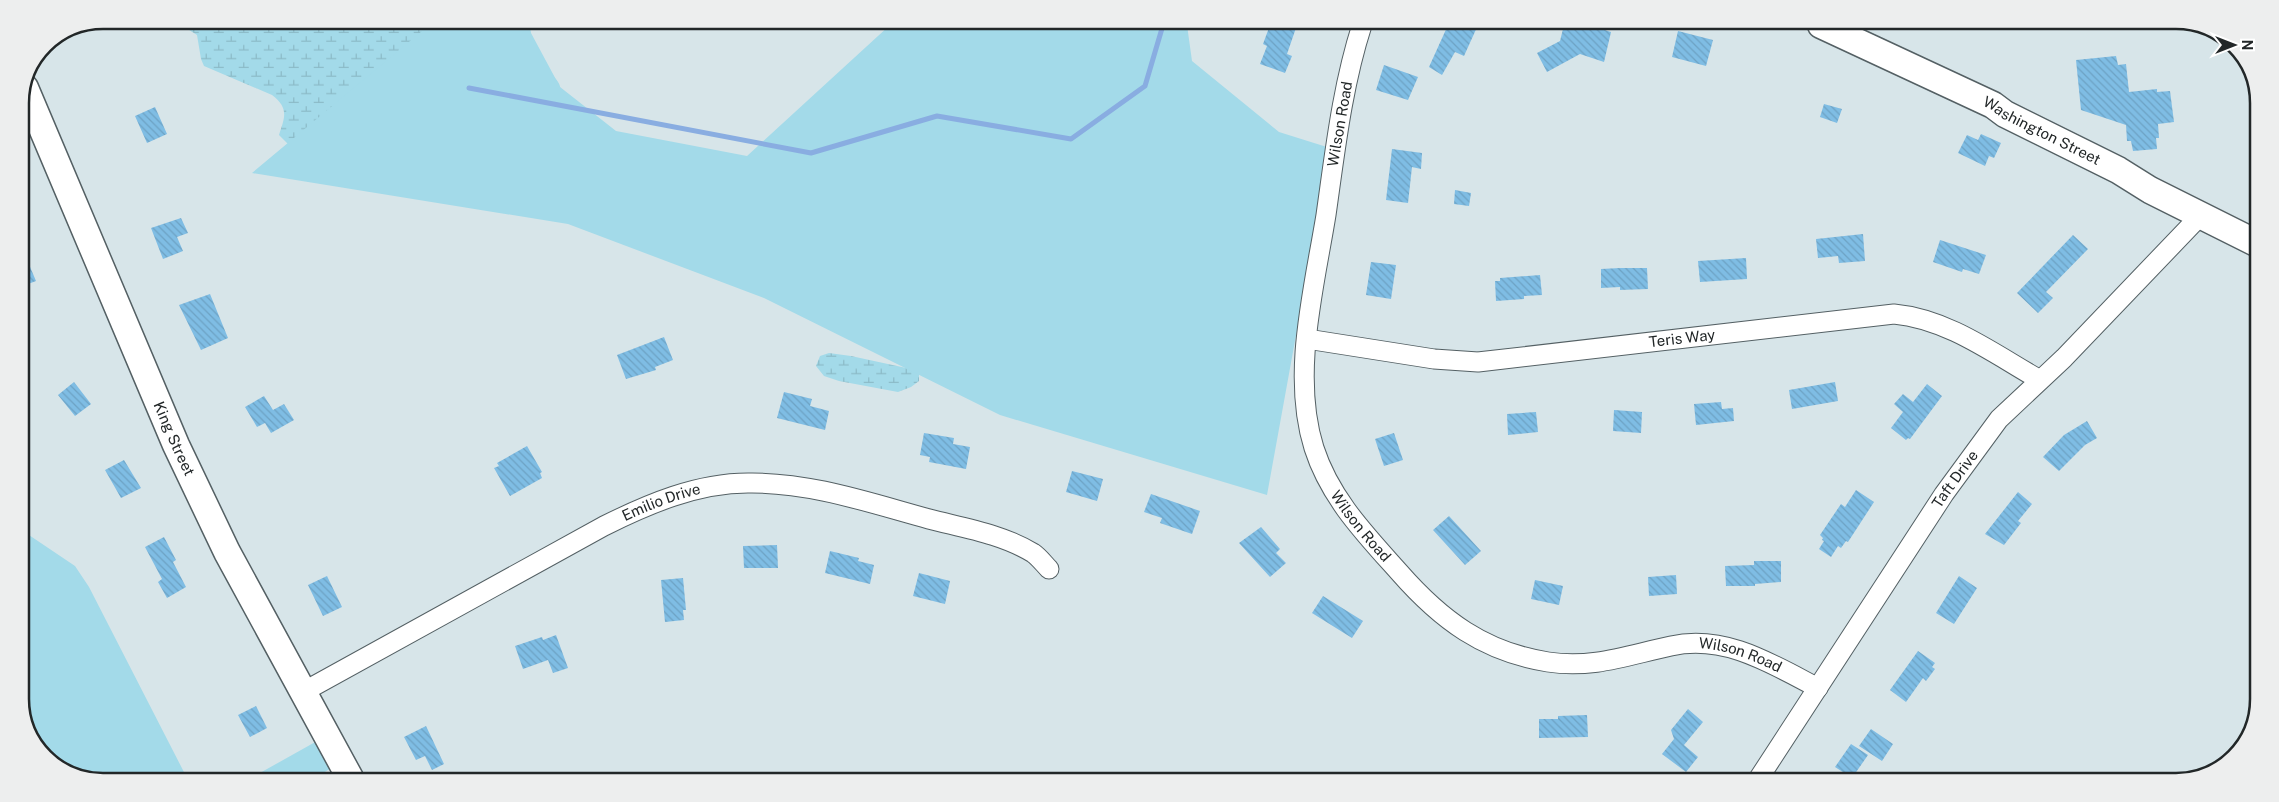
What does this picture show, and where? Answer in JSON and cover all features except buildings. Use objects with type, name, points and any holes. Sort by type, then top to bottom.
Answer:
[{"type":"main road","name":"Washington Street","points":[[1830,29],[1993,105],[2004,114],[2118,170],[2200,216],[2250,240]]},
{"type":"main road","name":"King Street","points":[[29,98],[176,445],[227,552],[347,773]]},
{"type":"street","name":"Wilson Road","points":[[1361,29],[1342,111],[1307,339],[1304,387],[1305,408],[1314,449],[1331,488],[1363,533],[1425,602],[1444,617],[1480,640],[1502,651],[1548,662],[1574,664],[1603,662],[1673,645],[1696,643],[1744,651],[1818,688]]},
{"type":"street","name":"Taft Drive","points":[[1762,773],[1970,456],[1999,419],[2040,380],[2200,216]]},
{"type":"street","name":"Teris Way","points":[[1307,339],[1434,359],[1478,362],[1894,314],[1931,320],[1948,327],[2040,380]]},
{"type":"street","name":"Emilio Drive","points":[[302,692],[604,526],[646,506],[698,490],[747,483],[792,486],[838,494],[990,535],[1035,554],[1049,569]]},
{"type":"green space","points":[[188,29],[523,29],[558,82],[561,89],[561,98],[288,144],[279,135],[284,118],[281,104],[272,95],[204,66],[197,35]]},
{"type":"green space","points":[[424,29],[530,29],[560,87],[616,131],[747,156],[886,29],[1188,29],[1192,61],[1279,132],[1330,148],[1267,495],[1000,415],[764,298],[568,224],[252,173]]},
{"type":"green space","points":[[829,353],[911,369],[919,374],[919,381],[911,387],[898,392],[839,381],[824,376],[816,366],[820,356]]},
{"type":"green space","points":[[29,535],[75,566],[89,587],[184,773],[93,773],[79,769],[58,758],[39,736],[33,723],[29,704]]},
{"type":"green space","points":[[326,736],[341,762],[323,773],[260,773]]},
{"type":"waterway","points":[[469,88],[811,153],[937,116],[1071,139],[1145,86],[1162,29]]}]
